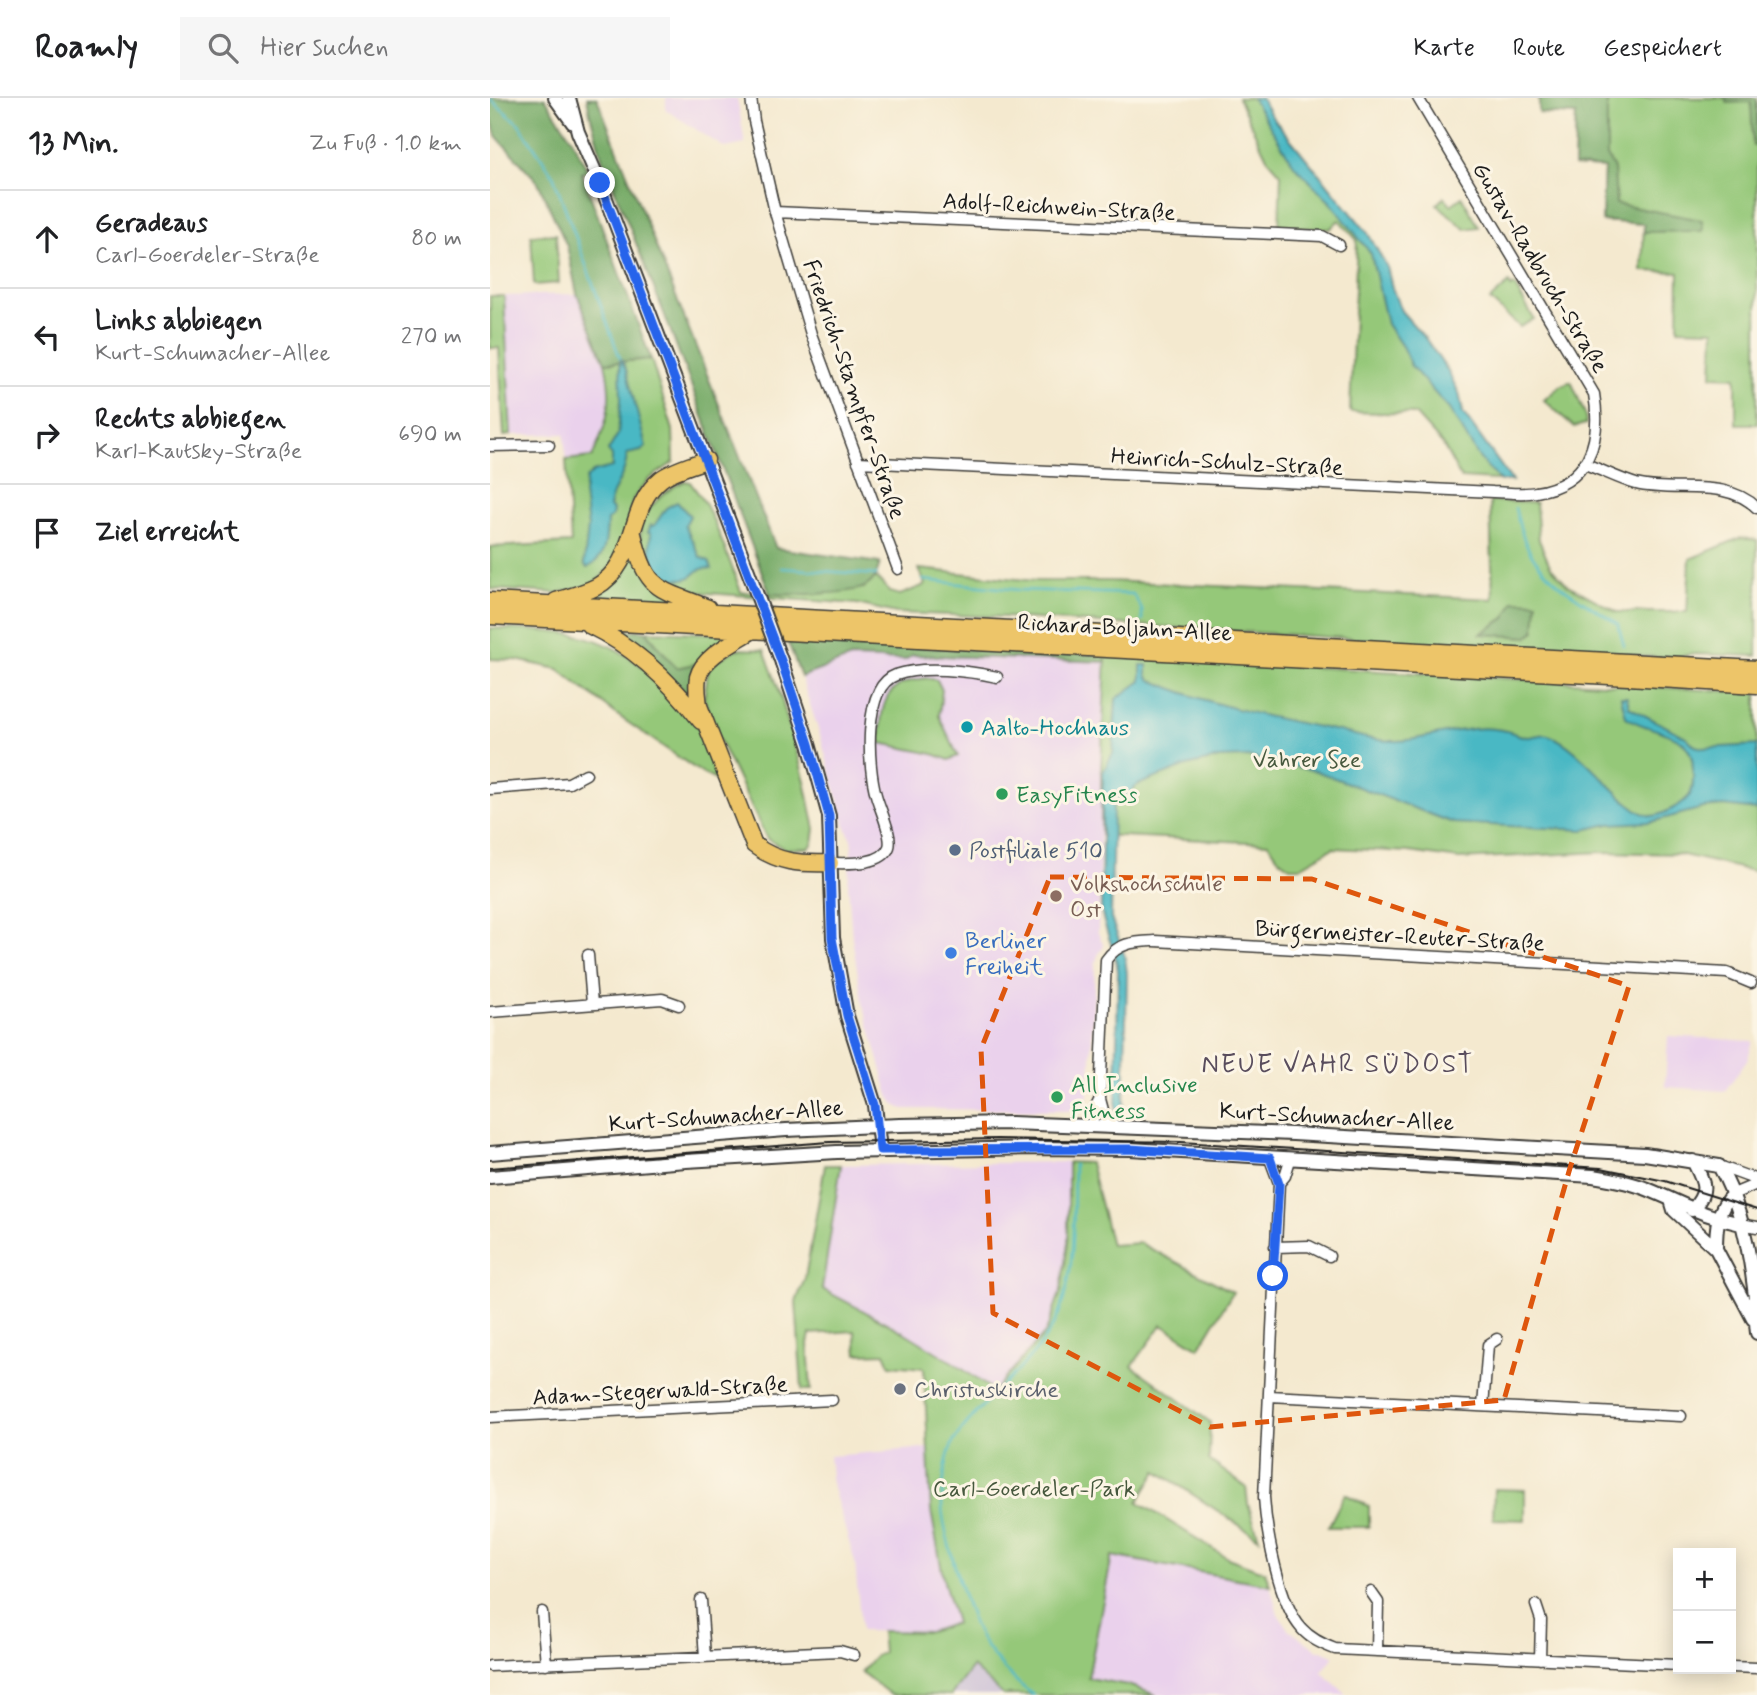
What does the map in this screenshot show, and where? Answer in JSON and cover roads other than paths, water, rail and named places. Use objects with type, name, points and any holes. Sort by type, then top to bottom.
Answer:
[{"type":"main road","points":[[547,604],[590,589],[606,580],[617,570],[633,534],[643,500],[662,478],[706,460]]},
{"type":"main road","points":[[633,534],[642,568],[650,580],[671,596],[720,613]]},
{"type":"main road","name":"Richard-Boljahn-Allee","points":[[490,601],[1757,669]]},
{"type":"main road","name":"Richard-Boljahn-Allee","points":[[490,616],[1757,685]]},
{"type":"main road","points":[[581,621],[614,637],[639,655],[657,671],[710,734]]},
{"type":"main road","points":[[753,630],[719,653],[699,675],[699,706],[754,845],[768,855],[789,862],[830,863]]},
{"type":"street","points":[[555,98],[578,132]]},
{"type":"street","points":[[569,98],[578,132],[706,460],[782,663],[809,744],[829,816],[831,926],[839,981],[875,1105],[880,1150]]},
{"type":"street","name":"Friedrich-Stampfer-Straße","points":[[751,98],[775,212],[811,334],[898,569]]},
{"type":"street","name":"Gustav-Radbruch-Straße","points":[[1418,98],[1594,394],[1597,428],[1595,444],[1585,464]]},
{"type":"street","name":"Adolf-Reichwein-Straße","points":[[775,212],[1322,236],[1339,245]]},
{"type":"street","points":[[490,446],[549,445]]},
{"type":"street","name":"Heinrich-Schulz-Straße","points":[[858,462],[1535,493],[1565,482],[1585,464]]},
{"type":"street","points":[[1585,464],[1637,484],[1667,489],[1723,490],[1739,496],[1757,508]]},
{"type":"street","points":[[830,863],[854,863],[874,859],[885,853],[890,845],[873,785],[870,757],[873,708],[882,687],[893,675],[925,670],[997,677]]},
{"type":"street","points":[[490,789],[569,783],[586,774]]},
{"type":"street","name":"Bürgermeister-Reuter-Straße","points":[[1107,1125],[1100,1098],[1106,960],[1122,945],[1155,941],[1641,967],[1727,973],[1751,983]]},
{"type":"street","points":[[588,955],[592,1004]]},
{"type":"street","points":[[490,1012],[662,999],[679,1005]]},
{"type":"street","name":"Bürgermeister-Reuter-Straße","points":[[1092,1125],[1100,1098]]},
{"type":"street","name":"Kurt-Schumacher-Allee","points":[[490,1153],[879,1126],[1011,1123],[1107,1125],[1645,1154],[1719,1166]]},
{"type":"street","name":"Kurt-Schumacher-Allee","points":[[490,1177],[686,1161],[880,1150],[1130,1149],[1593,1176],[1616,1179],[1646,1188],[1692,1210],[1741,1224]]},
{"type":"street","points":[[1270,1158],[1279,1184],[1265,1519],[1292,1617],[1303,1631],[1317,1642],[1335,1649],[1673,1665]]},
{"type":"street","points":[[1279,1184],[1290,1160]]},
{"type":"street","points":[[1692,1210],[1704,1189],[1693,1161]]},
{"type":"street","points":[[1719,1166],[1757,1182]]},
{"type":"street","points":[[1719,1166],[1733,1194],[1741,1224],[1754,1289],[1756,1329]]},
{"type":"street","points":[[1716,1249],[1715,1234],[1724,1202],[1733,1194],[1757,1182]]},
{"type":"street","points":[[1671,1200],[1674,1210],[1716,1249],[1756,1329]]},
{"type":"street","points":[[1741,1224],[1757,1227]]},
{"type":"street","points":[[1275,1247],[1309,1247],[1329,1256]]},
{"type":"street","points":[[1483,1406],[1488,1345],[1497,1339]]},
{"type":"street","points":[[1269,1396],[1681,1416]]},
{"type":"street","name":"Adam-Stegerwald-Straße","points":[[490,1418],[832,1400]]},
{"type":"street","points":[[1371,1592],[1378,1602],[1377,1651]]},
{"type":"street","points":[[701,1600],[705,1657]]},
{"type":"street","points":[[1536,1605],[1541,1620],[1540,1659]]},
{"type":"street","points":[[542,1612],[546,1664]]},
{"type":"street","points":[[490,1666],[840,1651],[854,1655]]},
{"type":"street","points":[[1736,1667],[1757,1668]]},
{"type":"water","points":[[1252,98],[1261,98],[1272,117],[1367,232],[1387,267],[1401,311],[1425,338],[1447,370],[1459,393],[1463,413],[1512,481],[1500,481],[1480,459],[1449,409],[1411,366],[1387,324],[1371,254],[1332,204],[1294,165]]},
{"type":"water","points":[[620,357],[626,369],[646,447],[627,454],[609,507],[613,510],[612,517],[607,520],[602,554],[587,568],[584,564],[588,527],[584,494],[586,479],[593,472],[612,467],[612,456],[608,451],[618,434],[621,400]]},
{"type":"water","points":[[677,502],[690,516],[685,525],[700,557],[709,561],[712,569],[700,570],[684,579],[669,578],[657,570],[651,557],[651,533],[648,532],[666,508]]},
{"type":"water","name":"Vahrer See","points":[[1141,665],[1147,665],[1147,676],[1151,680],[1194,697],[1370,739],[1405,740],[1479,729],[1502,730],[1527,737],[1548,735],[1575,752],[1630,804],[1642,813],[1652,816],[1677,806],[1691,794],[1692,757],[1680,740],[1626,717],[1621,697],[1627,697],[1629,707],[1686,737],[1695,746],[1704,748],[1757,745],[1757,810],[1724,806],[1703,808],[1651,822],[1609,824],[1584,830],[1453,823],[1316,771],[1248,757],[1219,758],[1187,766],[1137,785],[1124,799],[1115,799],[1113,808],[1111,918],[1125,957],[1127,974],[1124,1111],[1116,1111],[1118,971],[1101,907],[1103,772],[1113,753],[1116,699],[1141,681]]},
{"type":"waterway","points":[[490,99],[519,124],[553,175],[620,358]]},
{"type":"waterway","points":[[1515,508],[1526,544],[1540,566],[1572,594],[1618,624],[1624,646]]},
{"type":"waterway","points":[[782,568],[877,575]]},
{"type":"waterway","points":[[923,580],[1019,590],[1133,594],[1142,610],[1142,621]]},
{"type":"waterway","points":[[1033,1695],[999,1663],[977,1630],[963,1595],[946,1531],[942,1503],[943,1486],[947,1459],[957,1436],[1039,1347],[1059,1313],[1071,1259],[1074,1165]]},
{"type":"tram line","points":[[490,1168],[829,1142],[997,1139],[1181,1142],[1601,1168],[1665,1181],[1757,1210]]},
{"type":"place","name":"Aalto-Hochhaus","points":[[967,727]]},
{"type":"place","name":"EasyFitness","points":[[1002,794]]},
{"type":"place","name":"Postfiliale 510","points":[[955,850]]},
{"type":"place","name":"Volkshochschule Ost","points":[[1056,896]]},
{"type":"place","name":"Berliner Freiheit","points":[[951,953]]},
{"type":"place","name":"All Inclusive Fitness","points":[[1057,1097]]},
{"type":"place","name":"Christuskirche","points":[[900,1389]]},
{"type":"district","name":"NEUE VAHR SÜDOST","points":[[1338,1063]]},
{"type":"park label","name":"Carl-Goerdeler-Park","points":[[1034,1488]]}]
